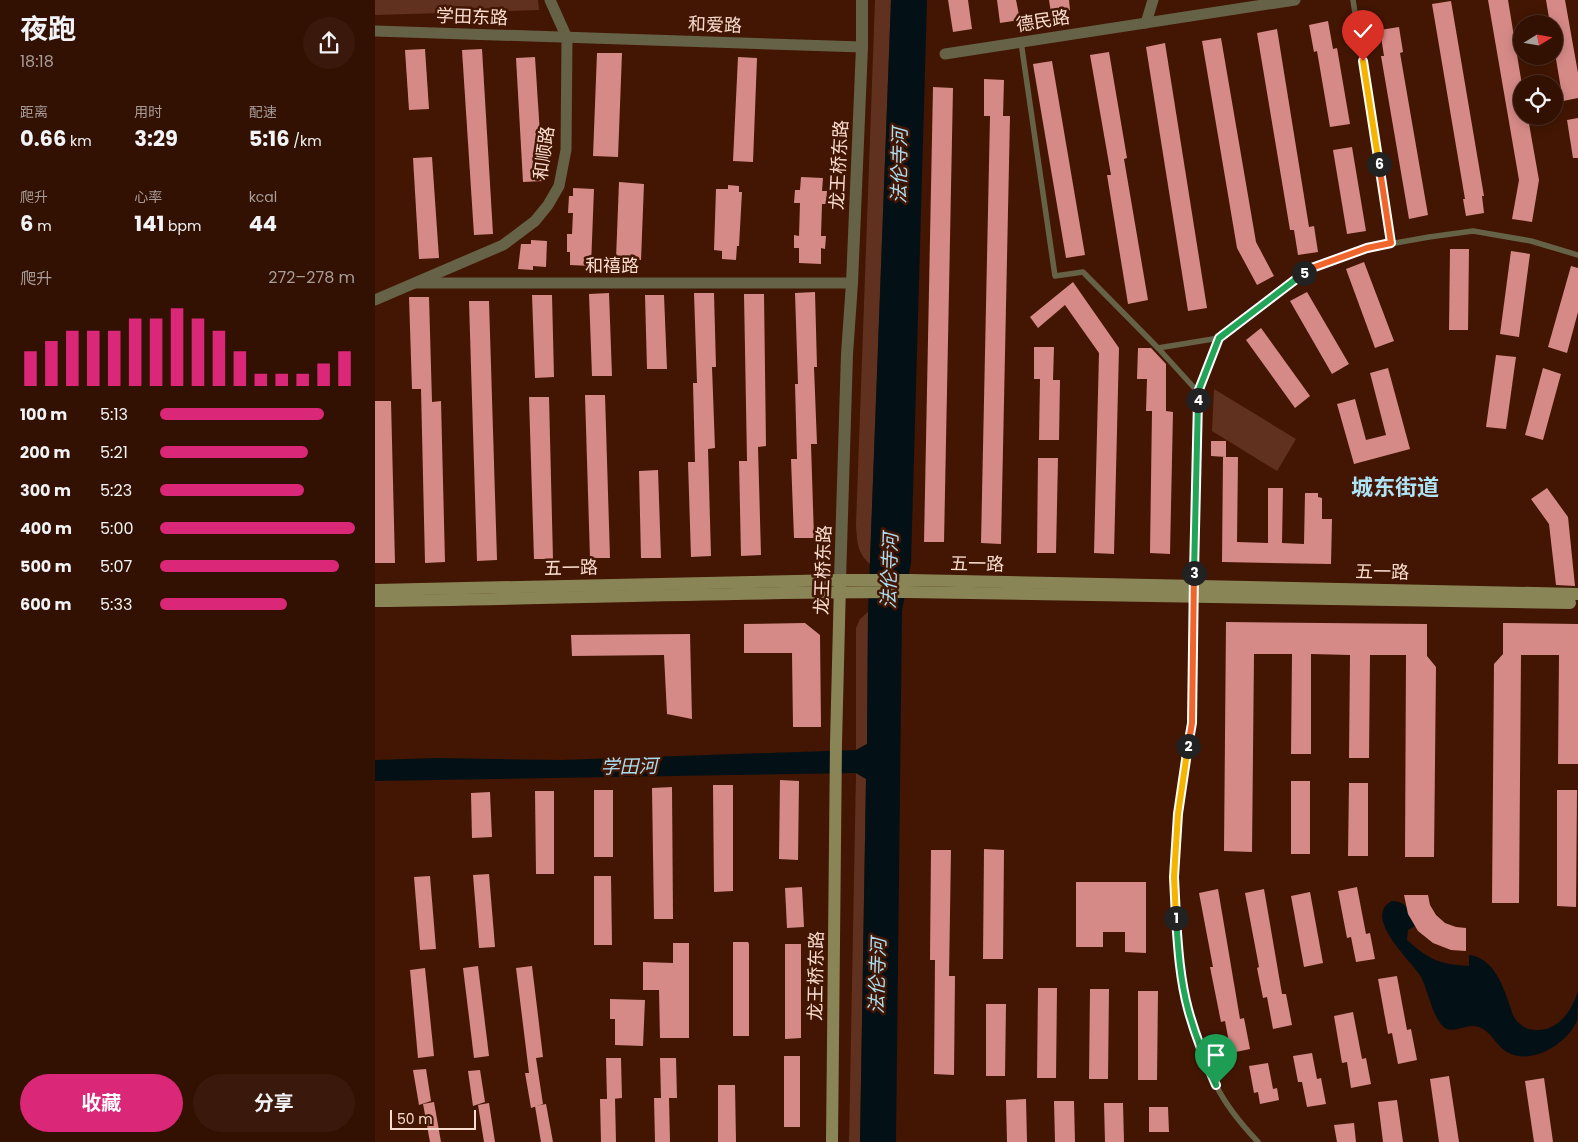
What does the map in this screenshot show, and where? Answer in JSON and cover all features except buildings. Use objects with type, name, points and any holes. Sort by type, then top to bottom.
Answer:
[{"type":"main road","name":"五一路","points":[[375,601],[521,600],[840,586]]},
{"type":"main road","name":"龙王桥东路","points":[[832,1142],[835,743],[840,586]]},
{"type":"main road","name":"五一路","points":[[375,590],[909,586],[1194,591],[1578,594]]},
{"type":"main road","name":"五一路","points":[[1194,591],[1578,603]]},
{"type":"street","points":[[550,0],[567,38]]},
{"type":"street","name":"龙王桥东路","points":[[840,586],[847,354],[852,283],[862,47],[862,0]]},
{"type":"street","points":[[1146,23],[1153,0]]},
{"type":"street","name":"德民路","points":[[945,54],[1295,0]]},
{"type":"street","name":"学田东路","points":[[375,30],[567,38]]},
{"type":"street","name":"和爱路","points":[[567,38],[862,47]]},
{"type":"street","name":"和顺路","points":[[415,283],[503,245],[535,222],[548,205],[559,186],[566,150],[567,38]]},
{"type":"street","name":"和禧路","points":[[375,300],[415,283],[852,283]]},
{"type":"lane","points":[[1353,0],[1391,243]]},
{"type":"lane","points":[[1021,42],[1055,276],[1083,272],[1158,348],[1198,392]]},
{"type":"lane","points":[[1158,348],[1219,338],[1309,269],[1367,248],[1473,232],[1531,241],[1578,255]]},
{"type":"lane","points":[[1219,338],[1198,392],[1192,723],[1178,814],[1174,877],[1178,954],[1188,1008],[1199,1046],[1216,1085],[1234,1114],[1259,1142]]},
{"type":"shaded area","points":[[375,0],[538,0],[539,10],[375,15]]},
{"type":"shaded area","points":[[875,0],[891,0],[870,564],[860,551],[856,525]]},
{"type":"shaded area","points":[[1214,389],[1296,439],[1277,471],[1212,431]]},
{"type":"shaded area","points":[[868,612],[867,744],[856,750],[856,628],[860,619]]},
{"type":"shaded area","points":[[856,773],[866,779],[860,1142],[849,1142]]},
{"type":"water","points":[[891,0],[927,0],[911,563],[902,611],[896,1142],[860,1142],[866,779],[856,773],[375,781],[375,760],[438,758],[561,760],[856,750],[867,744],[868,612]]},
{"type":"water","points":[[1392,901],[1402,903],[1408,909],[1415,926],[1408,930],[1407,940],[1422,952],[1435,960],[1449,964],[1469,966],[1469,955],[1477,957],[1490,966],[1500,980],[1515,1018],[1525,1028],[1533,1030],[1544,1029],[1558,1023],[1568,1012],[1578,991],[1577,1021],[1572,1030],[1557,1045],[1547,1050],[1527,1056],[1516,1056],[1507,1052],[1487,1032],[1479,1027],[1470,1026],[1453,1030],[1445,1028],[1434,1012],[1421,977],[1391,939],[1385,928],[1382,917],[1384,908]]},
{"type":"district","name":"城东街道","points":[[1395,487]]},
{"type":"route","points":[[1216,1085],[1199,1046],[1188,1008],[1178,954],[1174,877],[1178,814],[1192,723],[1198,392],[1219,338],[1309,269],[1367,248],[1391,243],[1363,61]]},
{"type":"water label","name":"法伦寺河","points":[[899,166]]},
{"type":"water label","name":"法伦寺河","points":[[889,571]]},
{"type":"water label","name":"学田河","points":[[629,766]]},
{"type":"water label","name":"法伦寺河","points":[[877,976]]}]
